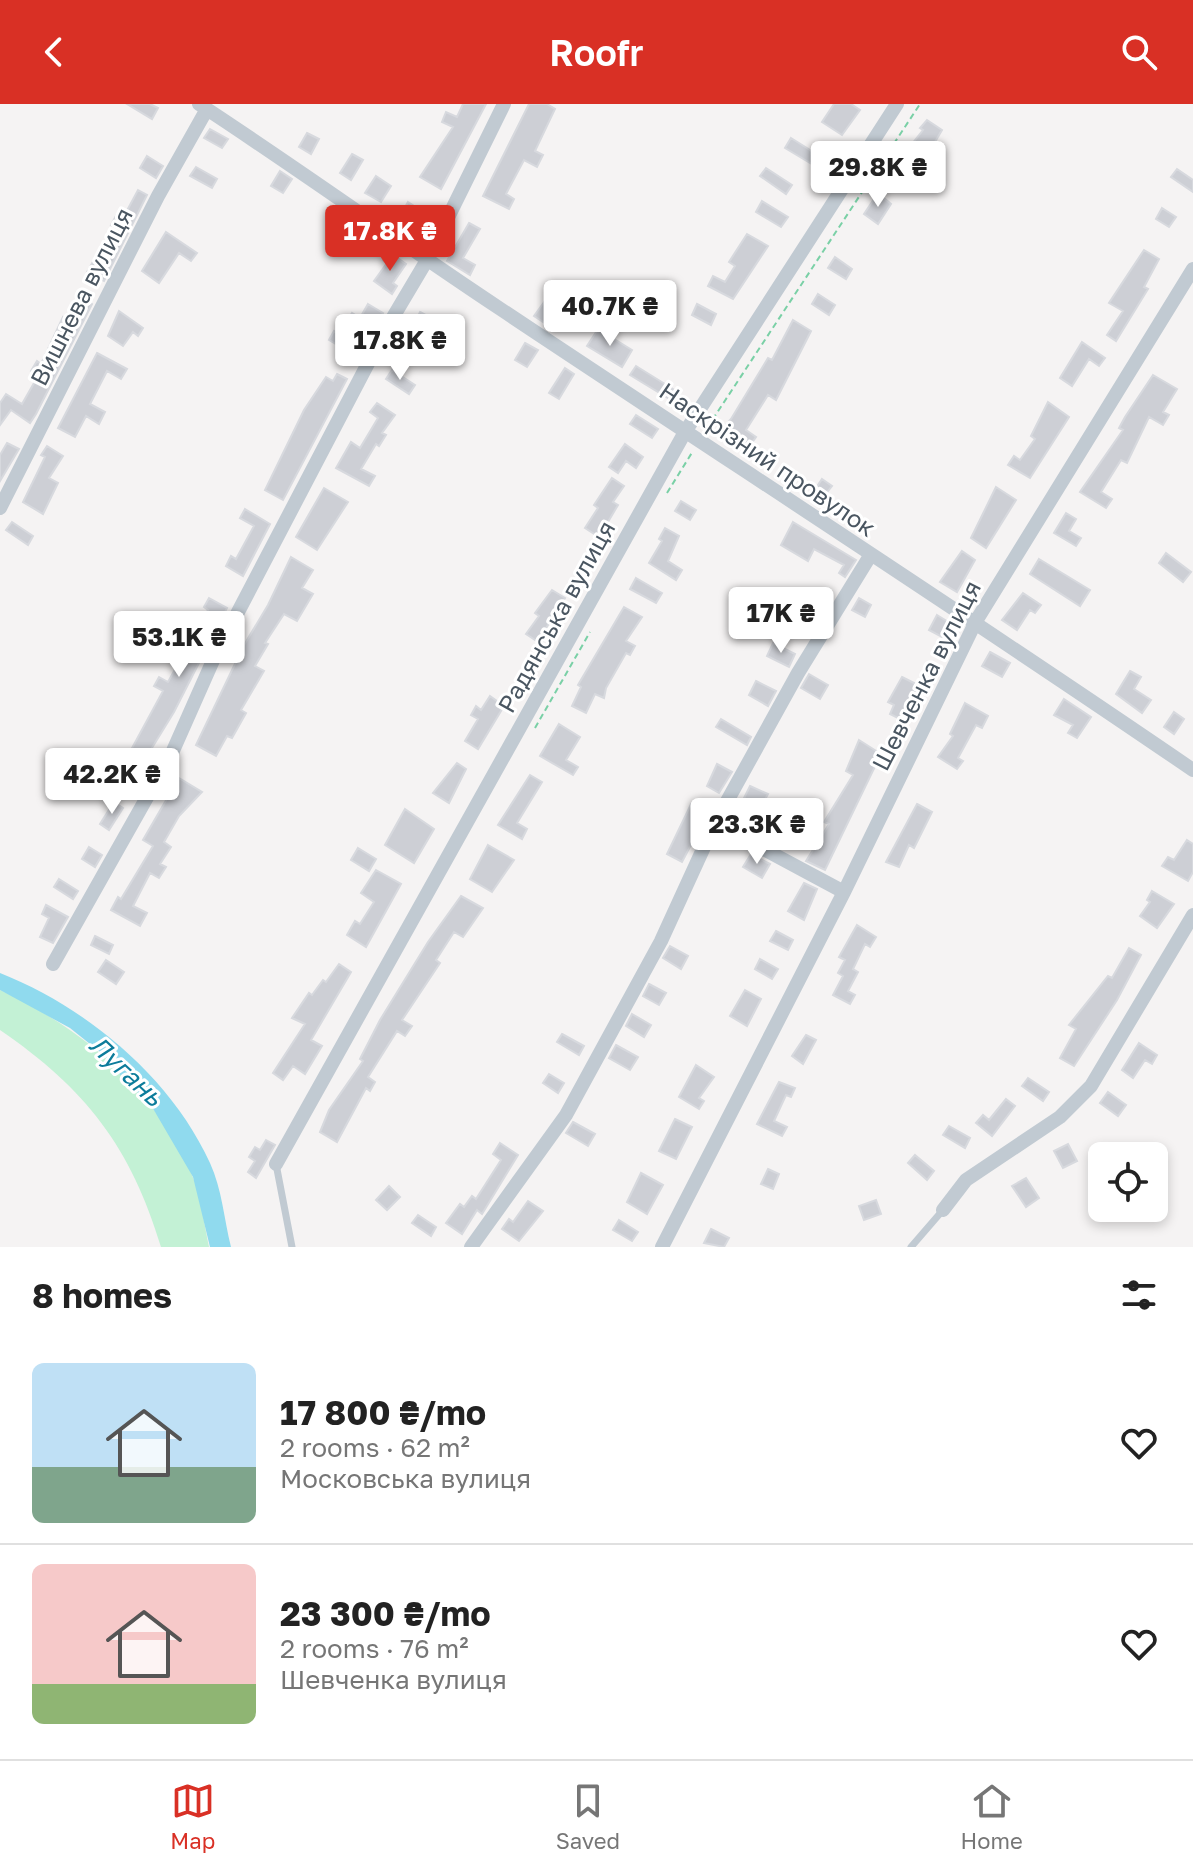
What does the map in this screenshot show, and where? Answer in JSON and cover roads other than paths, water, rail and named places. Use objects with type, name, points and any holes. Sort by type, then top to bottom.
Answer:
[{"type":"street","points":[[53,964],[172,753],[215,656],[386,329],[427,260],[504,104]]},
{"type":"street","name":"Радянська вулиця","points":[[276,1164],[685,432],[897,104]]},
{"type":"street","name":"Наскрізний провулок","points":[[203,106],[427,260],[870,556],[976,621],[1193,770]]},
{"type":"street","name":"Вишнева вулиця","points":[[0,508],[203,106]]},
{"type":"street","name":"Шевченка вулиця","points":[[662,1247],[844,892],[976,621],[1193,269]]},
{"type":"street","points":[[471,1247],[566,1115],[661,941],[715,823],[798,673],[870,556]]},
{"type":"street","points":[[715,823],[844,892]]},
{"type":"street","points":[[943,1210],[966,1180],[1060,1117],[1091,1086],[1193,915]]},
{"type":"lane","points":[[276,1164],[292,1247]]},
{"type":"lane","points":[[911,1247],[943,1210]]},
{"type":"water","name":"Лугань","points":[[0,973],[32,987],[94,1025],[123,1048],[173,1102],[214,1173],[231,1247],[210,1247],[193,1177],[148,1100],[130,1087],[105,1056],[70,1028],[0,990]]}]
